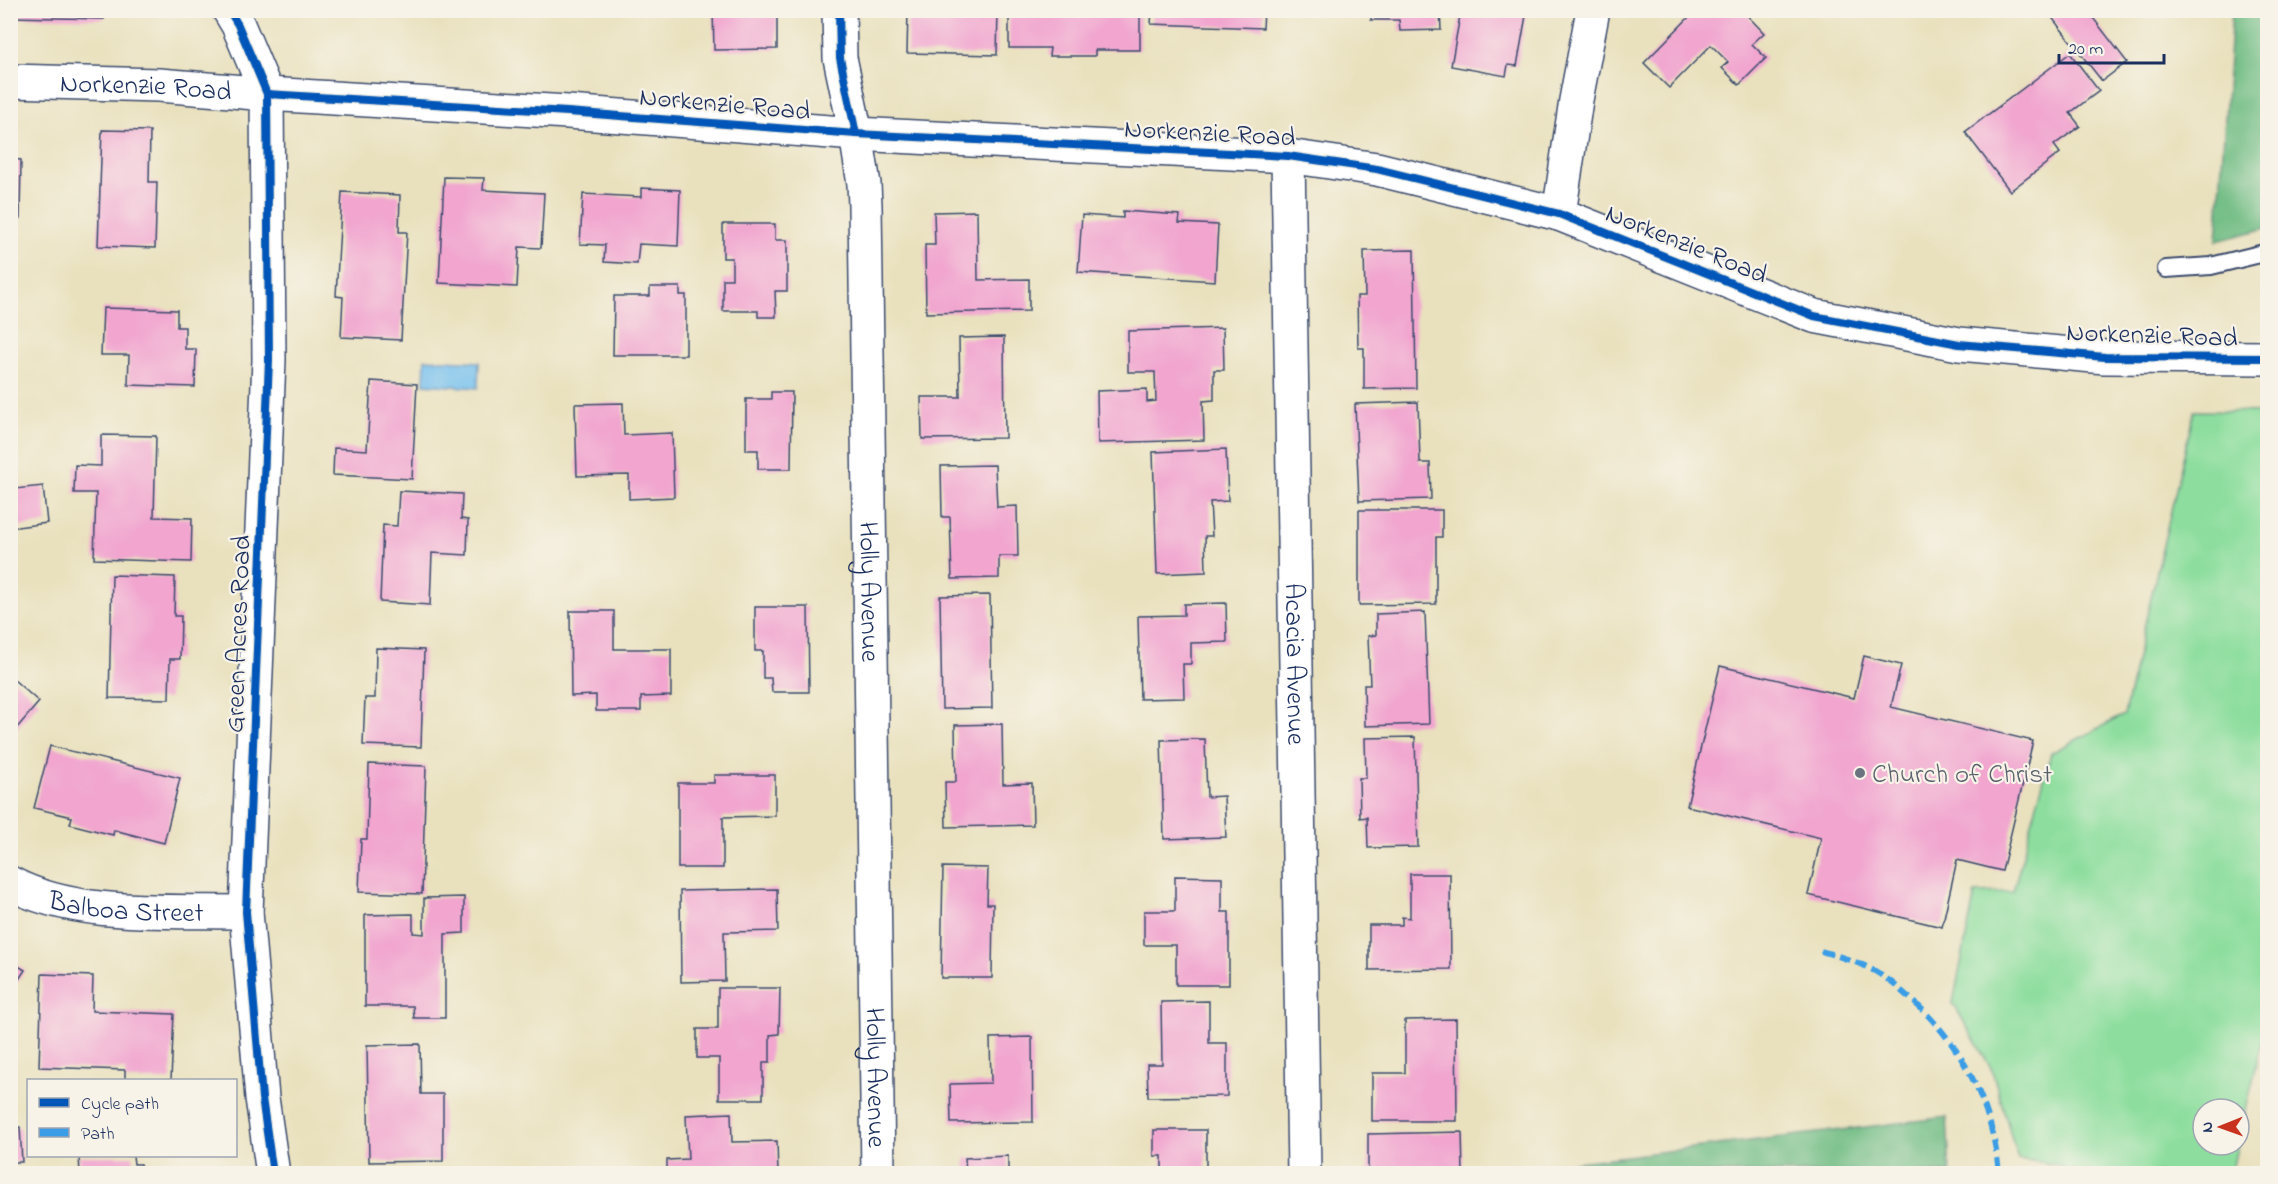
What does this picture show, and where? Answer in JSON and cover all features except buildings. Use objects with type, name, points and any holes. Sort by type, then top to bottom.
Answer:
[{"type":"street","points":[[229,10],[238,25],[267,94]]},
{"type":"street","name":"Holly Avenue","points":[[840,10],[840,58],[856,134],[865,205],[878,1173]]},
{"type":"street","points":[[1559,214],[1576,100],[1593,10]]},
{"type":"street","name":"Norkenzie Road","points":[[10,81],[159,85],[856,134],[1288,156],[1377,169],[1559,214],[1814,316],[1959,344],[2105,357],[2268,358]]},
{"type":"street","name":"Green Acres Road","points":[[267,94],[269,360],[246,912],[262,1098],[273,1173]]},
{"type":"street","name":"Acacia Avenue","points":[[1288,156],[1304,1173]]},
{"type":"street","name":"Balboa Street","points":[[10,883],[55,899],[93,906],[246,912]]},
{"type":"lane","points":[[2166,269],[2211,266],[2268,252]]},
{"type":"green space","points":[[2232,11],[2267,11],[2267,228],[2217,241]]},
{"type":"green space","points":[[2194,411],[2267,412],[2268,1015],[2249,1097],[2191,1097],[2191,1157],[2235,1157],[2231,1173],[2061,1173],[2060,1165],[2018,1159],[1992,1070],[1953,1003],[1975,893],[2013,892],[2051,753],[2124,715]]},
{"type":"green space","points":[[1947,1117],[1950,1173],[1521,1173],[1521,1169]]},
{"type":"water","points":[[425,359],[479,362],[478,388],[424,384]]},
{"type":"marked path","points":[[1821,951],[1874,970],[1897,987],[1942,1032],[1958,1053],[1981,1098],[1990,1122],[1999,1174]]},
{"type":"cycle path","points":[[229,10],[238,25],[267,94],[269,360],[246,912],[262,1098],[273,1174]]},
{"type":"cycle path","points":[[839,10],[840,58],[856,134]]},
{"type":"cycle path","points":[[267,94],[568,112],[856,134],[1288,156],[1377,169],[1559,214],[1814,316],[1959,344],[2105,357],[2268,358]]},
{"type":"place","name":"Church of Christ","points":[[1860,773]]}]
